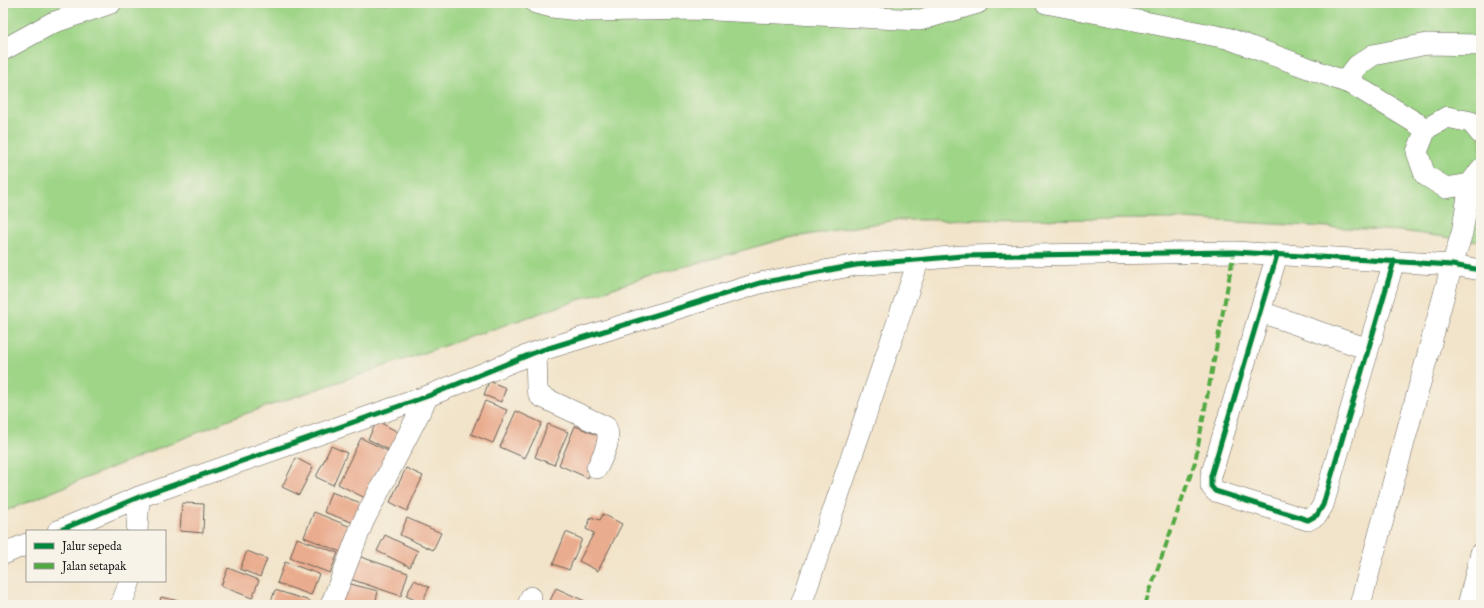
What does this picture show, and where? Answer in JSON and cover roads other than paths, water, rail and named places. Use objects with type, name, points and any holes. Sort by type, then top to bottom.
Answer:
[{"type":"street","points":[[3,50],[52,23],[111,3]]},
{"type":"street","points":[[536,3],[552,7],[588,11],[694,9],[920,20],[978,3]]},
{"type":"street","points":[[1046,3],[1226,38],[1354,86],[1426,129]]},
{"type":"street","points":[[1354,86],[1350,75],[1357,66],[1372,55],[1427,44],[1481,46]]},
{"type":"street","points":[[1475,177],[1446,188],[1425,175],[1416,152],[1426,129],[1447,117],[1471,122],[1481,134]]},
{"type":"street","points":[[1360,605],[1462,233],[1475,177]]},
{"type":"street","points":[[60,530],[139,497],[428,396],[536,352],[760,283],[856,265],[963,256],[1234,252],[1452,265],[1481,270]]},
{"type":"street","points":[[1277,255],[1211,476],[1211,486],[1215,491],[1308,520],[1318,515],[1323,505],[1394,261]]},
{"type":"street","points":[[801,605],[919,259]]},
{"type":"street","points":[[1261,312],[1368,349]]},
{"type":"street","points":[[536,352],[538,389],[540,396],[606,427],[609,432],[608,441],[597,468]]},
{"type":"street","points":[[331,605],[363,522],[428,396]]},
{"type":"street","points":[[137,530],[139,497]]},
{"type":"street","points":[[3,554],[26,544]]},
{"type":"street","points":[[1468,605],[1481,553]]},
{"type":"street","points":[[122,605],[130,582]]}]
